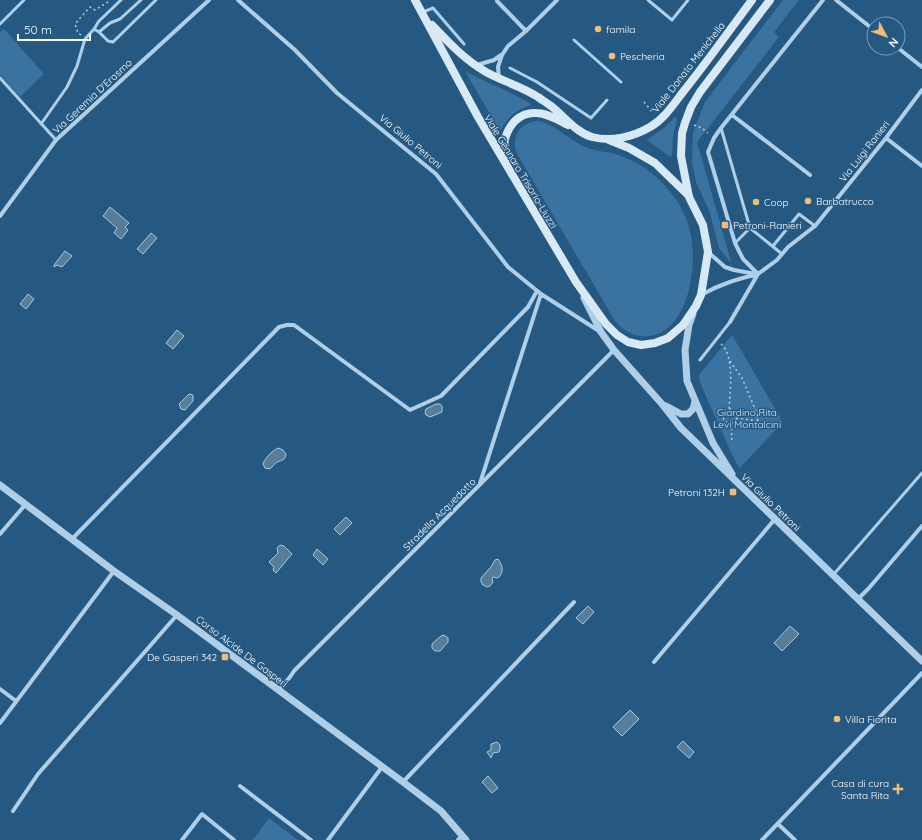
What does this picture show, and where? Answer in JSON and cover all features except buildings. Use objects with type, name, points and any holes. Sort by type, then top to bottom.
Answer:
[{"type":"main road","name":"Viale Gennaro Trisorio-Liuzzi","points":[[415,0],[427,20],[456,78],[576,282]]},
{"type":"main road","name":"Viale Donato Menichella","points":[[607,139],[624,138],[642,132],[663,118],[752,0]]},
{"type":"main road","name":"Viale Donato Menichella","points":[[696,306],[701,295],[708,252],[703,225],[689,197],[681,156],[682,133],[691,107],[700,92],[770,0]]},
{"type":"main road","name":"Viale Donato Menichella","points":[[427,20],[465,59],[499,79],[525,89],[551,106],[577,130],[591,136],[607,139],[629,148],[655,163],[689,197]]},
{"type":"main road","points":[[514,178],[505,153],[505,140],[509,128],[516,119],[525,114],[536,113],[548,115],[577,130]]},
{"type":"main road","points":[[576,282],[606,324],[617,335],[628,342],[642,345],[655,343],[668,338],[683,325],[696,306]]},
{"type":"street","name":"Via Geremia D'Erasmo","points":[[0,216],[56,140],[209,0]]},
{"type":"street","name":"Via Giulio Petroni","points":[[238,0],[294,50],[338,93],[436,174],[508,267],[539,292],[601,332]]},
{"type":"street","points":[[476,66],[494,60],[502,54],[508,46],[558,0]]},
{"type":"street","points":[[758,274],[744,259],[735,243],[708,152],[714,138],[721,128],[822,0]]},
{"type":"street","points":[[836,0],[866,24]]},
{"type":"street","points":[[497,1],[526,31]]},
{"type":"street","points":[[499,79],[498,67],[502,54]]},
{"type":"street","points":[[906,54],[922,67]]},
{"type":"street","name":"Via Luigi Ranieri","points":[[730,322],[758,274],[777,260],[788,247],[815,226],[886,138],[922,90]]},
{"type":"street","points":[[732,115],[810,175]]},
{"type":"street","points":[[886,138],[922,166]]},
{"type":"street","points":[[708,252],[725,267],[758,274]]},
{"type":"street","points":[[701,295],[734,280],[758,274]]},
{"type":"street","name":"Viale Gennaro Trisorio-Liuzzi","points":[[576,282],[601,332],[614,350]]},
{"type":"street","points":[[479,486],[539,292]]},
{"type":"street","points":[[72,539],[279,327],[294,325],[410,410],[441,396],[528,307],[539,292]]},
{"type":"street","name":"Viale Donato Menichella","points":[[696,306],[689,325],[685,350],[687,381],[713,443],[737,482]]},
{"type":"street","name":"Via Giulio Petroni","points":[[614,350],[662,404],[680,428],[922,660]]},
{"type":"street","name":"Stradella Acquedotto","points":[[278,691],[294,671],[614,350]]},
{"type":"street","points":[[662,404],[681,414],[688,414],[693,409],[695,401]]},
{"type":"street","name":"Corso Alcide De Gasperi","points":[[0,485],[114,571],[441,811],[462,838]]},
{"type":"street","points":[[0,534],[25,505]]},
{"type":"street","points":[[654,662],[775,519]]},
{"type":"street","points":[[858,599],[922,526]]},
{"type":"street","points":[[0,723],[114,571]]},
{"type":"street","points":[[403,782],[574,602]]},
{"type":"street","points":[[13,811],[38,774],[177,616]]},
{"type":"street","points":[[762,840],[922,673]]},
{"type":"street","points":[[0,689],[16,701]]},
{"type":"street","points":[[328,840],[382,767]]},
{"type":"street","points":[[240,786],[311,840]]},
{"type":"street","points":[[182,840],[202,814],[234,840]]},
{"type":"street","points":[[778,824],[795,840]]},
{"type":"lane","points":[[0,24],[24,0]]},
{"type":"lane","points":[[41,124],[67,87],[77,66],[85,39],[94,29],[99,20],[121,0]]},
{"type":"lane","points":[[99,32],[110,23],[120,19],[141,0]]},
{"type":"lane","points":[[94,29],[108,41],[113,42],[156,0]]},
{"type":"lane","points":[[648,0],[672,20],[688,0]]},
{"type":"lane","points":[[422,13],[433,8],[464,44]]},
{"type":"lane","points":[[574,40],[621,82]]},
{"type":"lane","points":[[510,68],[537,82],[591,118],[607,100]]},
{"type":"lane","points":[[0,78],[56,140]]},
{"type":"lane","points":[[721,128],[750,228],[782,254]]},
{"type":"lane","points":[[773,246],[799,214],[815,226]]},
{"type":"lane","points":[[735,243],[750,228]]},
{"type":"lane","points":[[700,360],[730,322]]},
{"type":"lane","points":[[833,576],[922,473]]},
{"type":"path","points":[[85,39],[78,33],[75,24],[90,7],[95,10],[110,0]]},
{"type":"path","points":[[644,102],[655,114]]},
{"type":"path","points":[[693,125],[702,128],[714,138]]},
{"type":"path","points":[[716,340],[723,346],[730,361],[742,378],[758,416],[758,426]]},
{"type":"path","points":[[730,361],[729,410],[726,411],[724,417],[725,421],[731,423]]},
{"type":"path","points":[[729,410],[735,412],[736,418]]},
{"type":"path","points":[[736,418],[758,421]]},
{"type":"path","points":[[731,423],[736,418]]},
{"type":"path","points":[[731,423],[732,443]]},
{"type":"green space","points":[[783,0],[799,0],[774,32],[779,37],[697,142],[731,263],[719,248],[709,210],[696,182],[692,162],[693,132],[705,102]]},
{"type":"green space","points":[[4,29],[44,74],[20,97],[0,75],[0,32]]},
{"type":"green space","points":[[467,72],[530,103],[531,105],[512,115],[500,131],[466,73]]},
{"type":"green space","points":[[675,117],[677,119],[673,137],[672,155],[670,157],[647,140],[664,128]]},
{"type":"green space","points":[[536,121],[549,125],[577,143],[594,150],[616,154],[645,168],[667,188],[679,204],[690,231],[693,260],[691,277],[688,293],[682,309],[674,322],[664,331],[650,336],[639,336],[626,331],[615,321],[516,152],[515,141],[518,132],[525,125]]},
{"type":"green space","name":"Giardino Rita Levi Montalcini","points":[[732,335],[783,422],[740,468],[736,463],[708,401],[700,382],[699,375]]},
{"type":"green space","points":[[269,818],[298,840],[253,840]]},
{"type":"shaded area","points":[[110,207],[129,223],[125,227],[128,230],[121,239],[114,233],[117,228],[103,216]]},
{"type":"shaded area","points":[[151,233],[157,238],[143,254],[137,249]]},
{"type":"shaded area","points":[[65,251],[72,256],[62,267],[57,265],[54,267],[54,265]]},
{"type":"shaded area","points":[[28,294],[34,299],[26,309],[20,304]]},
{"type":"shaded area","points":[[177,330],[184,336],[173,349],[166,343]]},
{"type":"shaded area","points":[[189,394],[193,395],[193,401],[185,410],[181,409],[179,404]]},
{"type":"shaded area","points":[[436,404],[440,404],[442,406],[442,412],[430,417],[426,415],[426,409]]},
{"type":"shaded area","points":[[278,448],[283,450],[286,454],[285,458],[276,463],[270,469],[265,468],[263,464],[265,459]]},
{"type":"shaded area","points":[[346,517],[352,523],[340,535],[334,529]]},
{"type":"shaded area","points":[[280,545],[284,546],[292,554],[276,573],[273,570],[274,567],[269,562],[278,553],[277,548]]},
{"type":"shaded area","points":[[317,549],[328,559],[323,565],[313,555]]},
{"type":"shaded area","points":[[498,559],[502,566],[501,574],[498,578],[493,577],[493,582],[487,587],[481,582],[481,578],[495,560]]},
{"type":"shaded area","points":[[588,606],[594,612],[583,624],[576,618]]},
{"type":"shaded area","points":[[790,626],[799,634],[782,651],[774,643]]},
{"type":"shaded area","points":[[444,635],[448,638],[448,642],[440,651],[435,651],[432,648],[432,644]]},
{"type":"shaded area","points":[[630,710],[639,719],[622,736],[613,727]]},
{"type":"shaded area","points":[[683,741],[694,752],[689,758],[677,747]]},
{"type":"shaded area","points":[[497,742],[500,745],[499,752],[493,753],[491,758],[487,752],[491,750],[491,744]]},
{"type":"shaded area","points":[[488,776],[498,788],[492,793],[482,782]]},
{"type":"place","name":"famila","points":[[598,29]]},
{"type":"place","name":"Pescheria","points":[[612,56]]},
{"type":"place","name":"Barbatrucco","points":[[808,201]]},
{"type":"place","name":"Coop","points":[[756,202]]},
{"type":"place","name":"Petroni-Ranieri","points":[[725,225]]},
{"type":"place","name":"Petroni 132H","points":[[733,492]]},
{"type":"place","name":"De Gasperi 342","points":[[225,657]]},
{"type":"place","name":"Villa Fiorita","points":[[837,719]]},
{"type":"place","name":"Casa di cura Santa Rita","points":[[898,789]]}]
